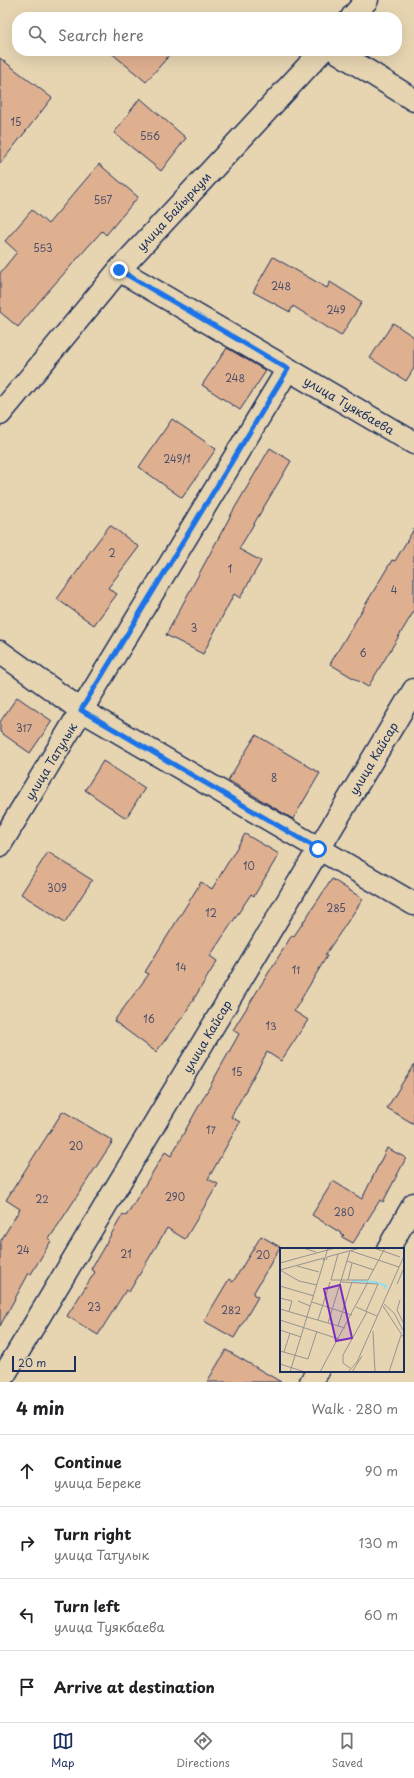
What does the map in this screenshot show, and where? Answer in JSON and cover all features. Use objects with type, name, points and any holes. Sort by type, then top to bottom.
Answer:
[{"type":"street","points":[[356,12],[367,0]]},
{"type":"street","name":"улица Байыркум","points":[[0,414],[119,270],[317,56]]},
{"type":"street","points":[[344,56],[414,100]]},
{"type":"street","name":"улица Туякбаева","points":[[119,270],[414,443]]},
{"type":"street","name":"улица Татулык","points":[[0,845],[288,369]]},
{"type":"street","points":[[0,652],[81,710],[414,904]]},
{"type":"street","name":"улица Кайсар","points":[[0,1382],[414,690]]},
{"type":"street","points":[[389,1248],[414,1204]]},
{"type":"street","points":[[311,1382],[317,1372]]},
{"type":"building","points":[[115,56],[169,56],[146,82]]},
{"type":"building","points":[[0,58],[52,98],[0,164]]},
{"type":"building","points":[[140,98],[186,138],[161,171],[114,133]]},
{"type":"building","points":[[99,164],[138,197],[106,235],[102,231],[18,327],[0,312],[0,273],[17,252],[5,241],[32,210],[48,224]]},
{"type":"building","points":[[273,257],[327,288],[330,282],[362,302],[341,336],[293,306],[290,312],[253,292]]},
{"type":"building","points":[[393,323],[414,337],[414,368],[406,381],[370,358]]},
{"type":"building","points":[[227,348],[266,371],[240,410],[202,385]]},
{"type":"building","points":[[172,419],[216,449],[182,498],[139,467]]},
{"type":"building","points":[[270,448],[291,461],[239,549],[261,561],[240,598],[234,594],[203,654],[166,635],[233,511]]},
{"type":"building","points":[[110,525],[139,547],[108,588],[117,594],[94,625],[57,599]]},
{"type":"building","points":[[414,529],[414,611],[368,687],[330,664],[392,560],[395,561]]},
{"type":"building","points":[[17,697],[52,721],[30,753],[0,732],[0,722]]},
{"type":"building","points":[[256,735],[320,773],[293,819],[228,780]]},
{"type":"building","points":[[103,761],[145,788],[126,818],[85,790]]},
{"type":"building","points":[[245,834],[279,854],[254,896],[251,894],[210,956],[217,961],[184,1015],[156,1052],[114,1021],[149,974],[145,972],[201,882],[212,889]]},
{"type":"building","points":[[48,852],[92,880],[65,922],[21,894]]},
{"type":"building","points":[[332,879],[363,899],[325,955],[327,956],[294,1011],[308,1020],[281,1061],[267,1052],[231,1117],[240,1122],[208,1179],[218,1184],[185,1239],[167,1228],[129,1292],[126,1290],[98,1335],[67,1316],[95,1272],[91,1269],[123,1214],[126,1216],[165,1152],[171,1156],[239,1034],[233,1030],[292,935],[294,936]]},
{"type":"building","points":[[414,1064],[414,1124],[387,1108]]},
{"type":"building","points":[[63,1111],[113,1141],[49,1239],[51,1241],[31,1274],[29,1273],[0,1326],[0,1242],[20,1209],[6,1200]]},
{"type":"building","points":[[387,1148],[406,1158],[383,1202],[380,1200],[353,1243],[342,1237],[344,1235],[312,1215],[333,1181],[362,1199]]},
{"type":"building","points":[[261,1236],[280,1247],[253,1294],[258,1297],[234,1338],[204,1321],[229,1279],[233,1282]]},
{"type":"building","points":[[226,1350],[281,1382],[207,1382]]},
{"type":"route","points":[[119,270],[288,369],[81,710],[318,849]]}]
